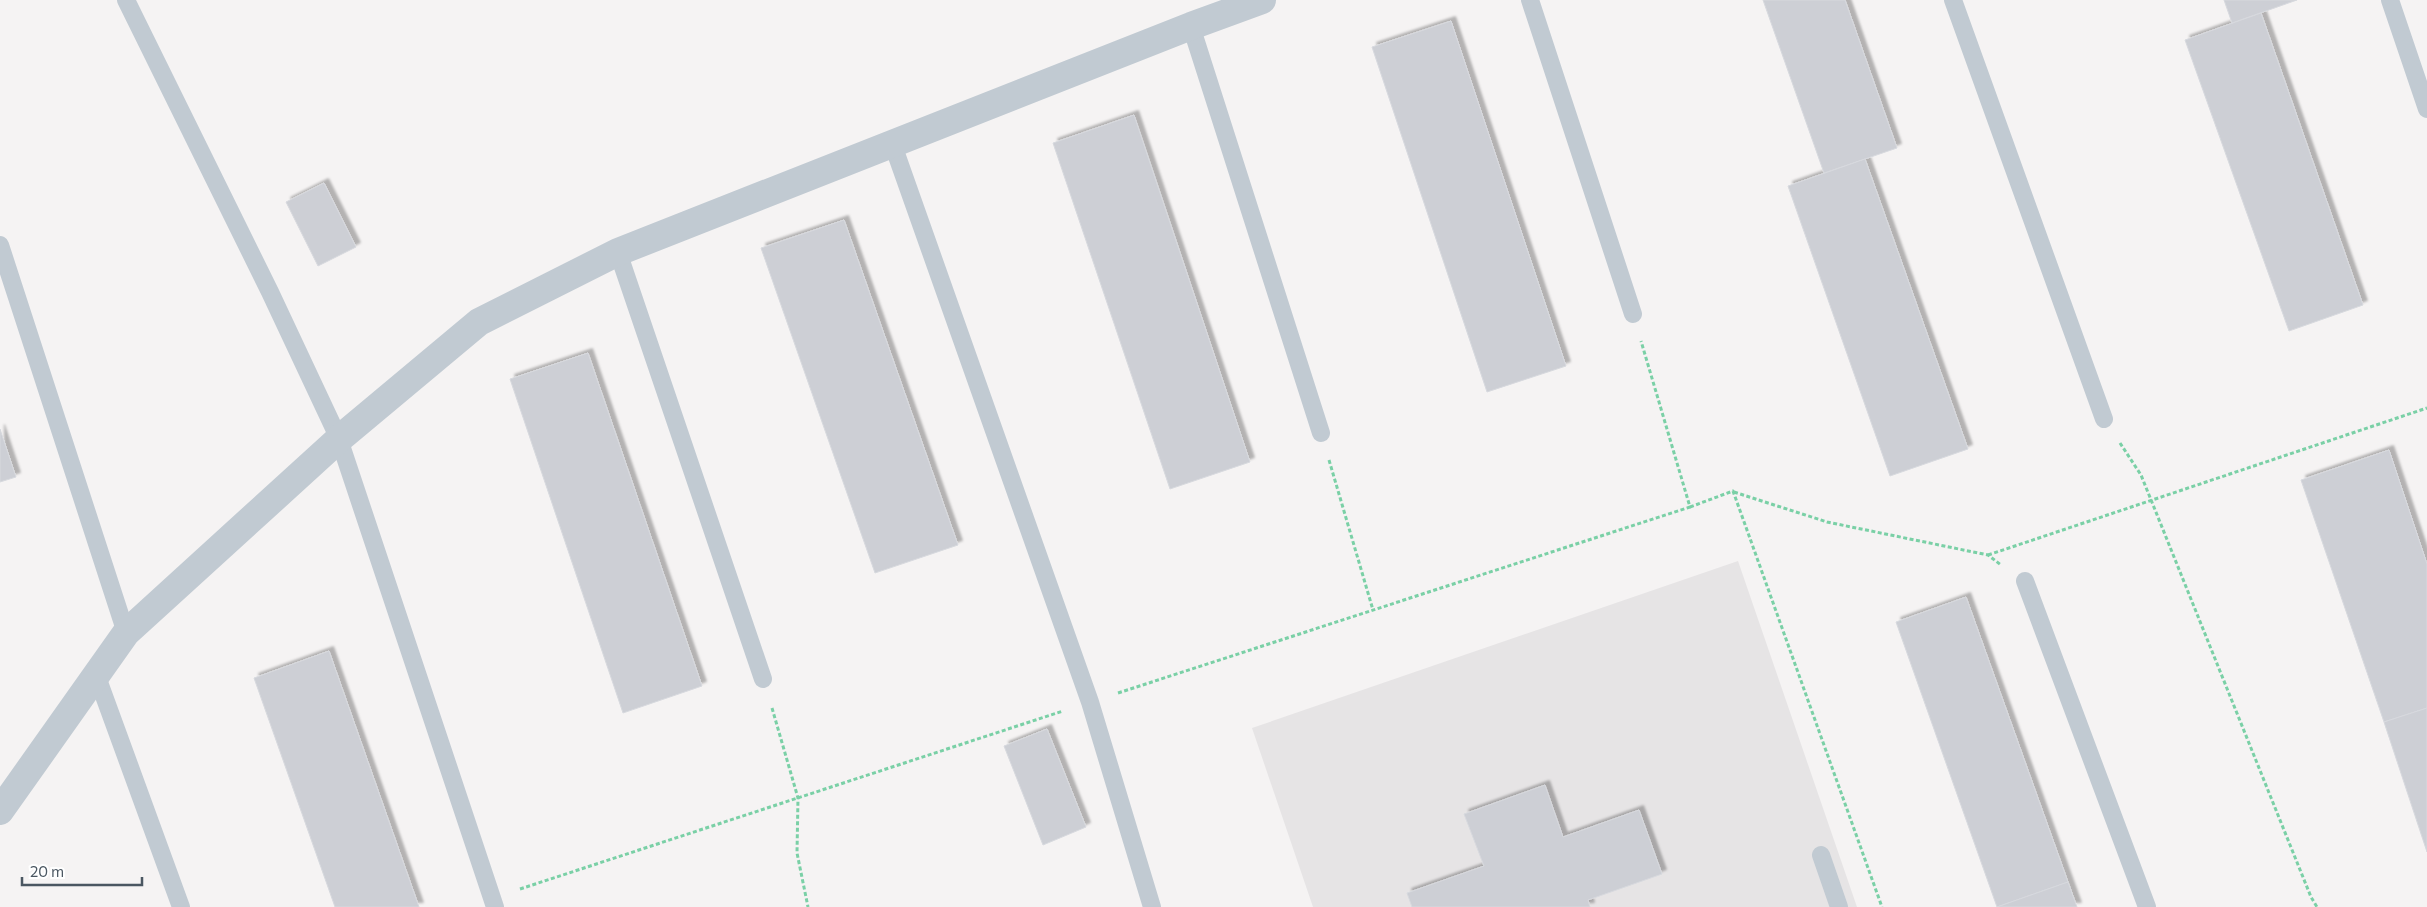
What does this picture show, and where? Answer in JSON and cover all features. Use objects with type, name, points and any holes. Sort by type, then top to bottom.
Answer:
[{"type":"street","points":[[0,811],[126,633],[339,439],[480,322],[618,252],[1191,26],[1262,0]]},
{"type":"lane","points":[[126,0],[270,292],[339,439],[493,902]]},
{"type":"lane","points":[[1530,0],[1633,314]]},
{"type":"lane","points":[[1952,0],[2104,419]]},
{"type":"lane","points":[[2390,0],[2427,109]]},
{"type":"lane","points":[[1191,26],[1321,433]]},
{"type":"lane","points":[[894,144],[1090,702],[1152,907]]},
{"type":"lane","points":[[0,245],[126,633]]},
{"type":"lane","points":[[618,252],[763,679]]},
{"type":"lane","points":[[2025,581],[2147,907]]},
{"type":"lane","points":[[96,674],[181,907]]},
{"type":"lane","points":[[1821,855],[1839,907]]},
{"type":"path","points":[[1633,314],[1690,507]]},
{"type":"path","points":[[1988,555],[2427,408]]},
{"type":"path","points":[[2104,419],[2141,475],[2310,897],[2317,907]]},
{"type":"path","points":[[1321,433],[1373,610]]},
{"type":"path","points":[[1733,491],[1882,907]]},
{"type":"path","points":[[493,902],[798,798],[1690,507],[1733,491],[1828,522],[1988,555],[2025,581]]},
{"type":"path","points":[[763,679],[798,798],[797,853],[808,907]]},
{"type":"shaded area","points":[[1738,561],[1857,907],[1313,907],[1252,728]]},
{"type":"building","points":[[1763,0],[1845,0],[1897,148],[1824,173]]},
{"type":"building","points":[[2224,0],[2297,0],[2232,23]]},
{"type":"building","points":[[2261,13],[2363,305],[2289,331],[2185,40]]},
{"type":"building","points":[[1451,21],[1566,366],[1487,392],[1372,47]]},
{"type":"building","points":[[1134,115],[1250,462],[1170,489],[1053,143]]},
{"type":"building","points":[[1865,159],[1968,449],[1890,476],[1788,186]]},
{"type":"building","points":[[324,183],[356,247],[318,266],[286,202]]},
{"type":"building","points":[[844,220],[958,545],[875,573],[761,248]]},
{"type":"building","points":[[588,353],[702,686],[623,713],[510,379]]},
{"type":"building","points":[[0,429],[16,477],[0,482]]},
{"type":"building","points":[[2389,450],[2427,564],[2427,708],[2384,722],[2301,480]]},
{"type":"building","points":[[1966,597],[2068,882],[1997,907],[1896,622]]},
{"type":"building","points":[[329,651],[419,907],[335,907],[254,678]]},
{"type":"building","points":[[2427,708],[2427,852],[2384,722]]},
{"type":"building","points":[[1047,729],[1086,827],[1043,845],[1004,746]]},
{"type":"building","points":[[1545,785],[1563,837],[1639,810],[1662,874],[1588,900],[1590,907],[1412,907],[1407,893],[1484,866],[1464,814]]},
{"type":"building","points":[[2068,882],[2077,907],[1997,907]]}]
